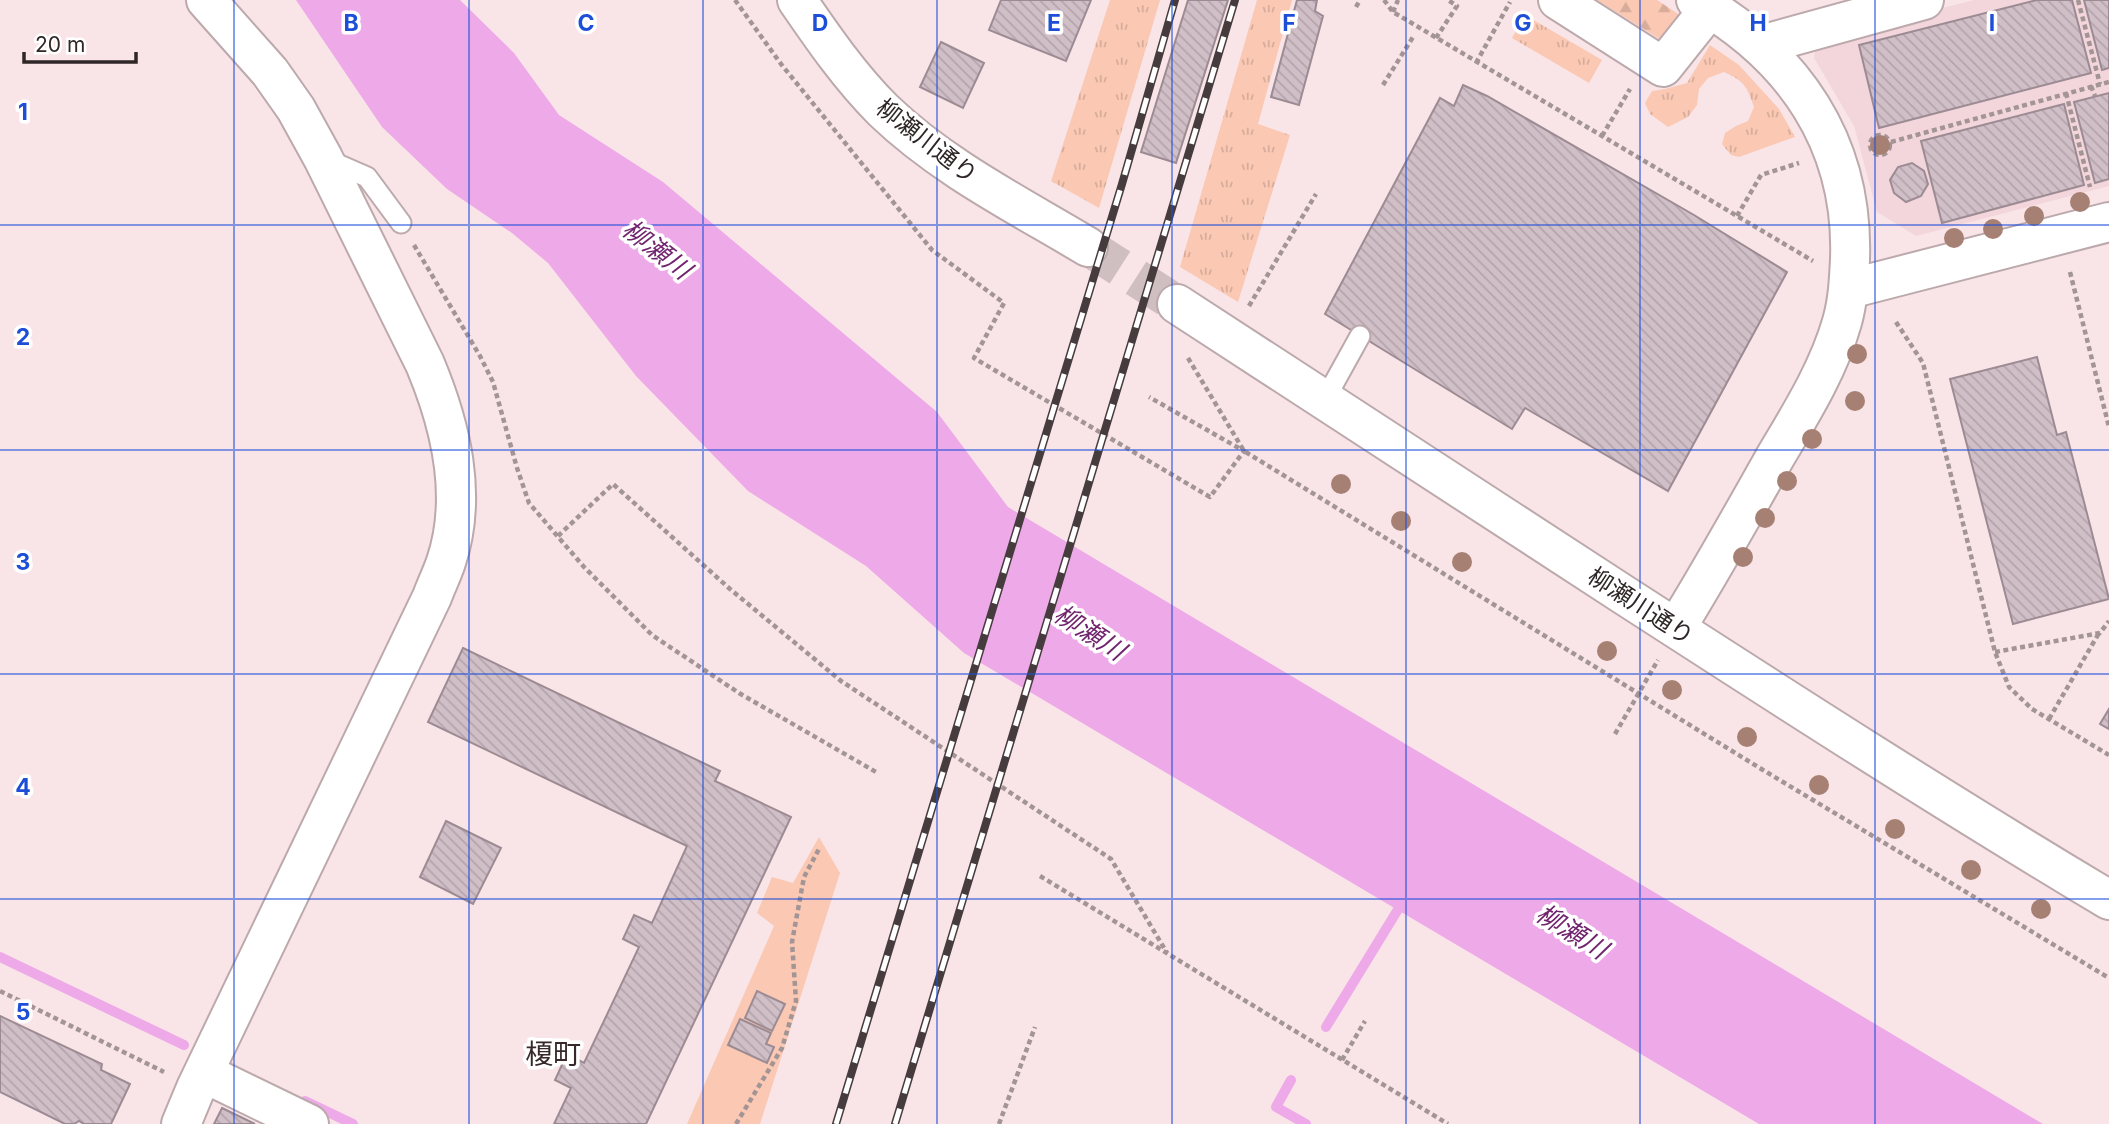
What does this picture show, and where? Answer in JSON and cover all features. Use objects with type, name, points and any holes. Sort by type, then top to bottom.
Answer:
[{"type":"street","points":[[181,1124],[432,597],[446,562],[456,517],[452,447],[439,396],[425,364],[296,109],[270,72],[205,0]]},
{"type":"street","points":[[1558,0],[1663,67],[1703,4],[1761,45],[1784,68],[1814,111],[1833,152],[1848,206],[1851,232],[1835,277],[1843,321],[1818,383],[1670,639]]},
{"type":"street","points":[[1761,45],[1841,10],[1924,0]]},
{"type":"street","name":"柳瀬川通り","points":[[806,5],[867,93],[911,134],[977,181],[1088,247]]},
{"type":"street","points":[[1835,277],[2100,210]]},
{"type":"street","name":"柳瀬川通り","points":[[1177,304],[1324,401],[1670,639],[2109,900]]},
{"type":"street","points":[[200,1080],[309,1124]]},
{"type":"lane","points":[[323,158],[368,177],[401,223]]},
{"type":"lane","points":[[1324,401],[1360,336]]},
{"type":"path","points":[[735,0],[781,64],[932,250],[1004,303],[974,358],[1210,497],[1244,451]]},
{"type":"path","points":[[1356,7],[1360,0]]},
{"type":"path","points":[[1384,0],[1393,12],[1476,63],[1737,216],[1835,277]]},
{"type":"path","points":[[1393,12],[1398,0]]},
{"type":"path","points":[[1436,38],[1457,6],[1448,0]]},
{"type":"path","points":[[2078,0],[2100,84]]},
{"type":"path","points":[[1476,63],[1510,2]]},
{"type":"path","points":[[1383,85],[1413,37]]},
{"type":"path","points":[[1891,142],[2109,82]]},
{"type":"path","points":[[2091,86],[2095,96]]},
{"type":"path","points":[[1602,136],[1630,89]]},
{"type":"path","points":[[2066,93],[2100,210]]},
{"type":"path","points":[[1882,134],[1891,142],[1886,154],[1873,152],[1870,146],[1876,135],[1882,134]]},
{"type":"path","points":[[1737,216],[1761,175],[1802,162]]},
{"type":"path","points":[[1244,313],[1316,194]]},
{"type":"path","points":[[401,223],[493,382],[516,468],[529,503],[584,567],[652,635],[739,693],[876,772]]},
{"type":"path","points":[[2068,264],[2109,427]]},
{"type":"path","points":[[1896,322],[1923,363],[1995,652],[2009,687],[2032,709],[2109,755]]},
{"type":"path","points":[[1185,353],[1244,451]]},
{"type":"path","points":[[1149,397],[1244,451],[1638,694],[2109,978]]},
{"type":"path","points":[[558,536],[613,484],[730,589],[841,681],[1111,859],[1167,953]]},
{"type":"path","points":[[2049,719],[2109,621]]},
{"type":"path","points":[[1995,652],[2100,633]]},
{"type":"path","points":[[1615,734],[1670,639]]},
{"type":"path","points":[[736,1124],[782,1048],[796,1001],[792,942],[804,877],[819,849]]},
{"type":"path","points":[[1040,876],[1448,1124]]},
{"type":"path","points":[[0,991],[200,1080]]},
{"type":"path","points":[[1342,1060],[1365,1021]]},
{"type":"path","points":[[999,1124],[1035,1027]]},
{"type":"shaded area","points":[[1974,0],[2109,0],[2109,186],[1916,236],[1877,212],[1854,126],[1814,58],[1817,40]]},
{"type":"green space","points":[[1110,0],[1160,0],[1099,208],[1051,181]]},
{"type":"green space","points":[[1257,0],[1292,0],[1258,124],[1290,135],[1238,302],[1180,267]]},
{"type":"green space","points":[[1597,0],[1657,0],[1680,15],[1666,43]]},
{"type":"green space","points":[[1525,15],[1602,60],[1589,83],[1512,38]]},
{"type":"green space","points":[[1710,45],[1739,65],[1779,109],[1795,137],[1739,157],[1731,155],[1722,144],[1725,133],[1748,121],[1754,107],[1744,85],[1724,72],[1708,78],[1699,89],[1697,105],[1688,117],[1668,127],[1650,114],[1645,103],[1652,91],[1687,83]]},
{"type":"green space","points":[[819,837],[840,873],[760,1124],[687,1124],[774,926],[757,913],[772,877],[793,883]]},
{"type":"water","name":"柳瀬川","points":[[296,0],[460,0],[514,53],[559,115],[663,182],[937,412],[1008,507],[2043,1124],[1759,1124],[964,653],[866,566],[748,491],[636,376],[548,263],[512,233],[447,189],[382,127]]},
{"type":"building","points":[[1001,0],[1091,0],[1066,61],[989,30]]},
{"type":"building","points":[[1188,0],[1228,0],[1176,163],[1141,152]]},
{"type":"building","points":[[1297,0],[1317,0],[1315,11],[1323,16],[1299,105],[1271,97]]},
{"type":"building","points":[[2037,0],[2072,0],[2091,73],[1879,128],[1859,45]]},
{"type":"building","points":[[2084,0],[2109,0],[2109,68],[2102,70]]},
{"type":"building","points":[[941,42],[984,63],[963,108],[920,87]]},
{"type":"building","points":[[1463,85],[1487,96],[1694,215],[1787,272],[1668,491],[1525,408],[1512,429],[1325,314],[1440,98],[1454,106]]},
{"type":"building","points":[[2109,93],[2109,179],[2095,183],[2074,102]]},
{"type":"building","points":[[2064,104],[2084,185],[1942,223],[1921,141]]},
{"type":"building","points":[[1912,163],[1924,171],[1928,184],[1921,196],[1906,202],[1894,193],[1890,180],[1898,167]]},
{"type":"building","points":[[2037,357],[2057,435],[2066,432],[2109,599],[2013,624],[1950,379]]},
{"type":"building","points":[[463,648],[720,771],[715,781],[791,817],[646,1124],[554,1124],[571,1088],[555,1080],[567,1054],[584,1063],[639,947],[623,939],[634,915],[652,923],[687,846],[428,722]]},
{"type":"building","points":[[2109,709],[2109,729],[2100,724]]},
{"type":"building","points":[[446,821],[501,848],[473,904],[420,877]]},
{"type":"building","points":[[757,991],[785,1004],[772,1031],[745,1018]]},
{"type":"building","points":[[0,1016],[102,1064],[101,1070],[130,1084],[111,1124],[84,1124],[79,1121],[65,1124],[0,1092]]},
{"type":"building","points":[[740,1019],[771,1033],[766,1044],[774,1047],[767,1063],[728,1045]]},
{"type":"building","points":[[222,1108],[255,1124],[214,1124]]},
{"type":"waterway","points":[[1326,1027],[1405,898]]},
{"type":"waterway","points":[[0,957],[184,1045]]},
{"type":"waterway","points":[[1291,1080],[1276,1107],[1306,1124]]},
{"type":"waterway","points":[[305,1101],[353,1124]]},
{"type":"tunnel","points":[[1088,247],[1177,304]]},
{"type":"railway","points":[[836,1124],[1122,184],[1175,0]]},
{"type":"railway","points":[[895,1124],[1235,0]]},
{"type":"district","name":"榎町","points":[[553,1054]]}]
